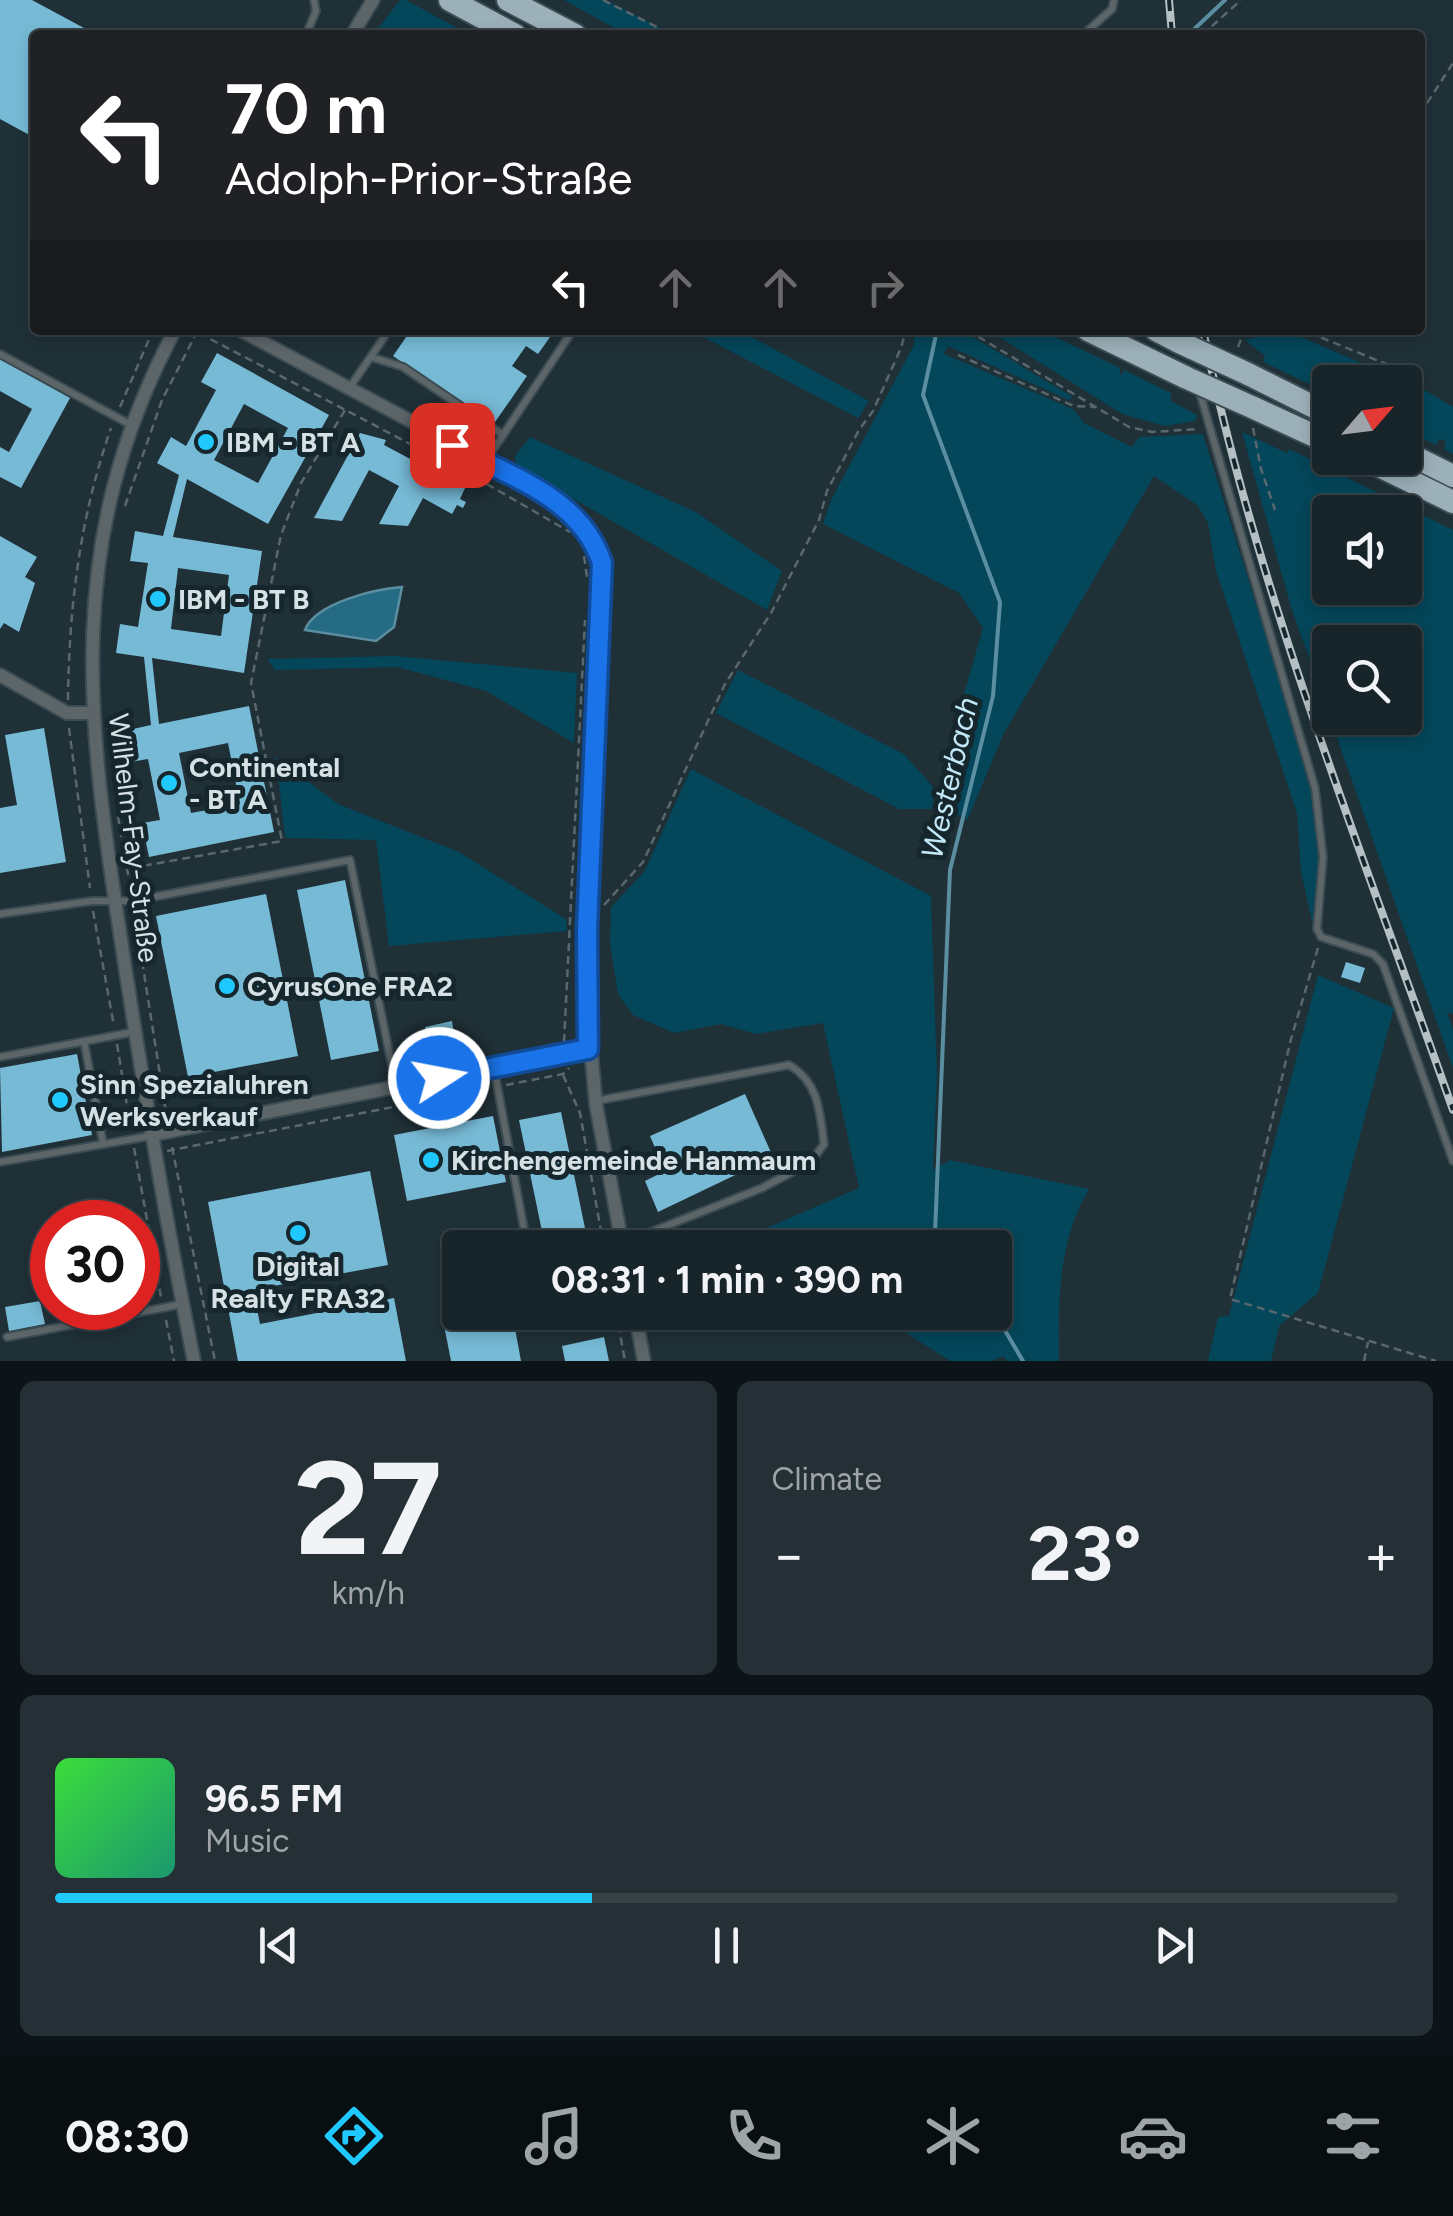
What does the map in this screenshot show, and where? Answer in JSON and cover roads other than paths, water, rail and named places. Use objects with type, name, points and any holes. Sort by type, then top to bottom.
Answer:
[{"type":"highway","points":[[450,0],[506,30]]},
{"type":"highway","points":[[511,2],[565,30]]},
{"type":"highway","points":[[1098,335],[1312,434]]},
{"type":"highway","points":[[1182,336],[1312,406]]},
{"type":"highway","points":[[1422,460],[1453,476]]},
{"type":"highway","points":[[1398,475],[1453,502]]},
{"type":"street","points":[[355,30],[372,1]]},
{"type":"street","name":"Wilhelm-Fay-Straße","points":[[173,335],[132,426],[101,532],[93,599],[91,713],[114,899],[151,1135],[194,1361]]},
{"type":"street","points":[[249,335],[563,505],[584,526],[602,563],[587,929],[588,1049],[619,1230]]},
{"type":"street","points":[[0,675],[67,713],[91,713]]},
{"type":"street","points":[[151,1135],[588,1049]]},
{"type":"street","points":[[638,1330],[644,1361]]},
{"type":"lane","points":[[308,30],[316,11],[314,0]]},
{"type":"lane","points":[[1089,30],[1112,9],[1114,0]]},
{"type":"lane","points":[[353,390],[386,335]]},
{"type":"lane","points":[[485,463],[570,335]]},
{"type":"lane","points":[[1182,336],[1315,788],[1323,857],[1316,917],[1321,936],[1373,954],[1383,964],[1453,1161]]},
{"type":"lane","points":[[0,354],[132,426]]},
{"type":"lane","points":[[371,357],[403,367],[503,436]]},
{"type":"lane","points":[[0,914],[132,900],[350,860],[396,1086]]},
{"type":"lane","points":[[0,1057],[135,1032]]},
{"type":"lane","points":[[84,1041],[103,1143]]},
{"type":"lane","points":[[595,1101],[789,1065],[808,1080],[819,1107],[824,1144],[811,1162],[762,1188],[661,1230]]},
{"type":"lane","points":[[494,1067],[524,1230]]},
{"type":"lane","points":[[426,1080],[432,1123]]},
{"type":"lane","points":[[0,1162],[151,1135]]},
{"type":"lane","points":[[7,1337],[182,1304]]},
{"type":"waterway","name":"Westerbach","points":[[1193,30],[1225,0]]},
{"type":"waterway","name":"Westerbach","points":[[935,1230],[950,870],[993,696],[1000,602],[923,395],[936,335]]},
{"type":"waterway","name":"Westerbach","points":[[1005,1330],[1023,1361]]},
{"type":"railway","points":[[1169,0],[1172,30]]},
{"type":"railway","points":[[1204,335],[1226,430],[1283,626],[1453,1110]]},
{"type":"place","name":"IBM - BT A","points":[[206,442]]},
{"type":"place","name":"IBM - BT B","points":[[158,599]]},
{"type":"place","name":"Continental - BT A","points":[[169,783]]},
{"type":"place","name":"CyrusOne FRA2","points":[[227,986]]},
{"type":"place","name":"Sinn Spezialuhren Werksverkauf","points":[[60,1100]]},
{"type":"place","name":"Kirchengemeinde Hanmaum","points":[[431,1160]]},
{"type":"place","name":"Digital Realty FRA32","points":[[298,1233]]}]
